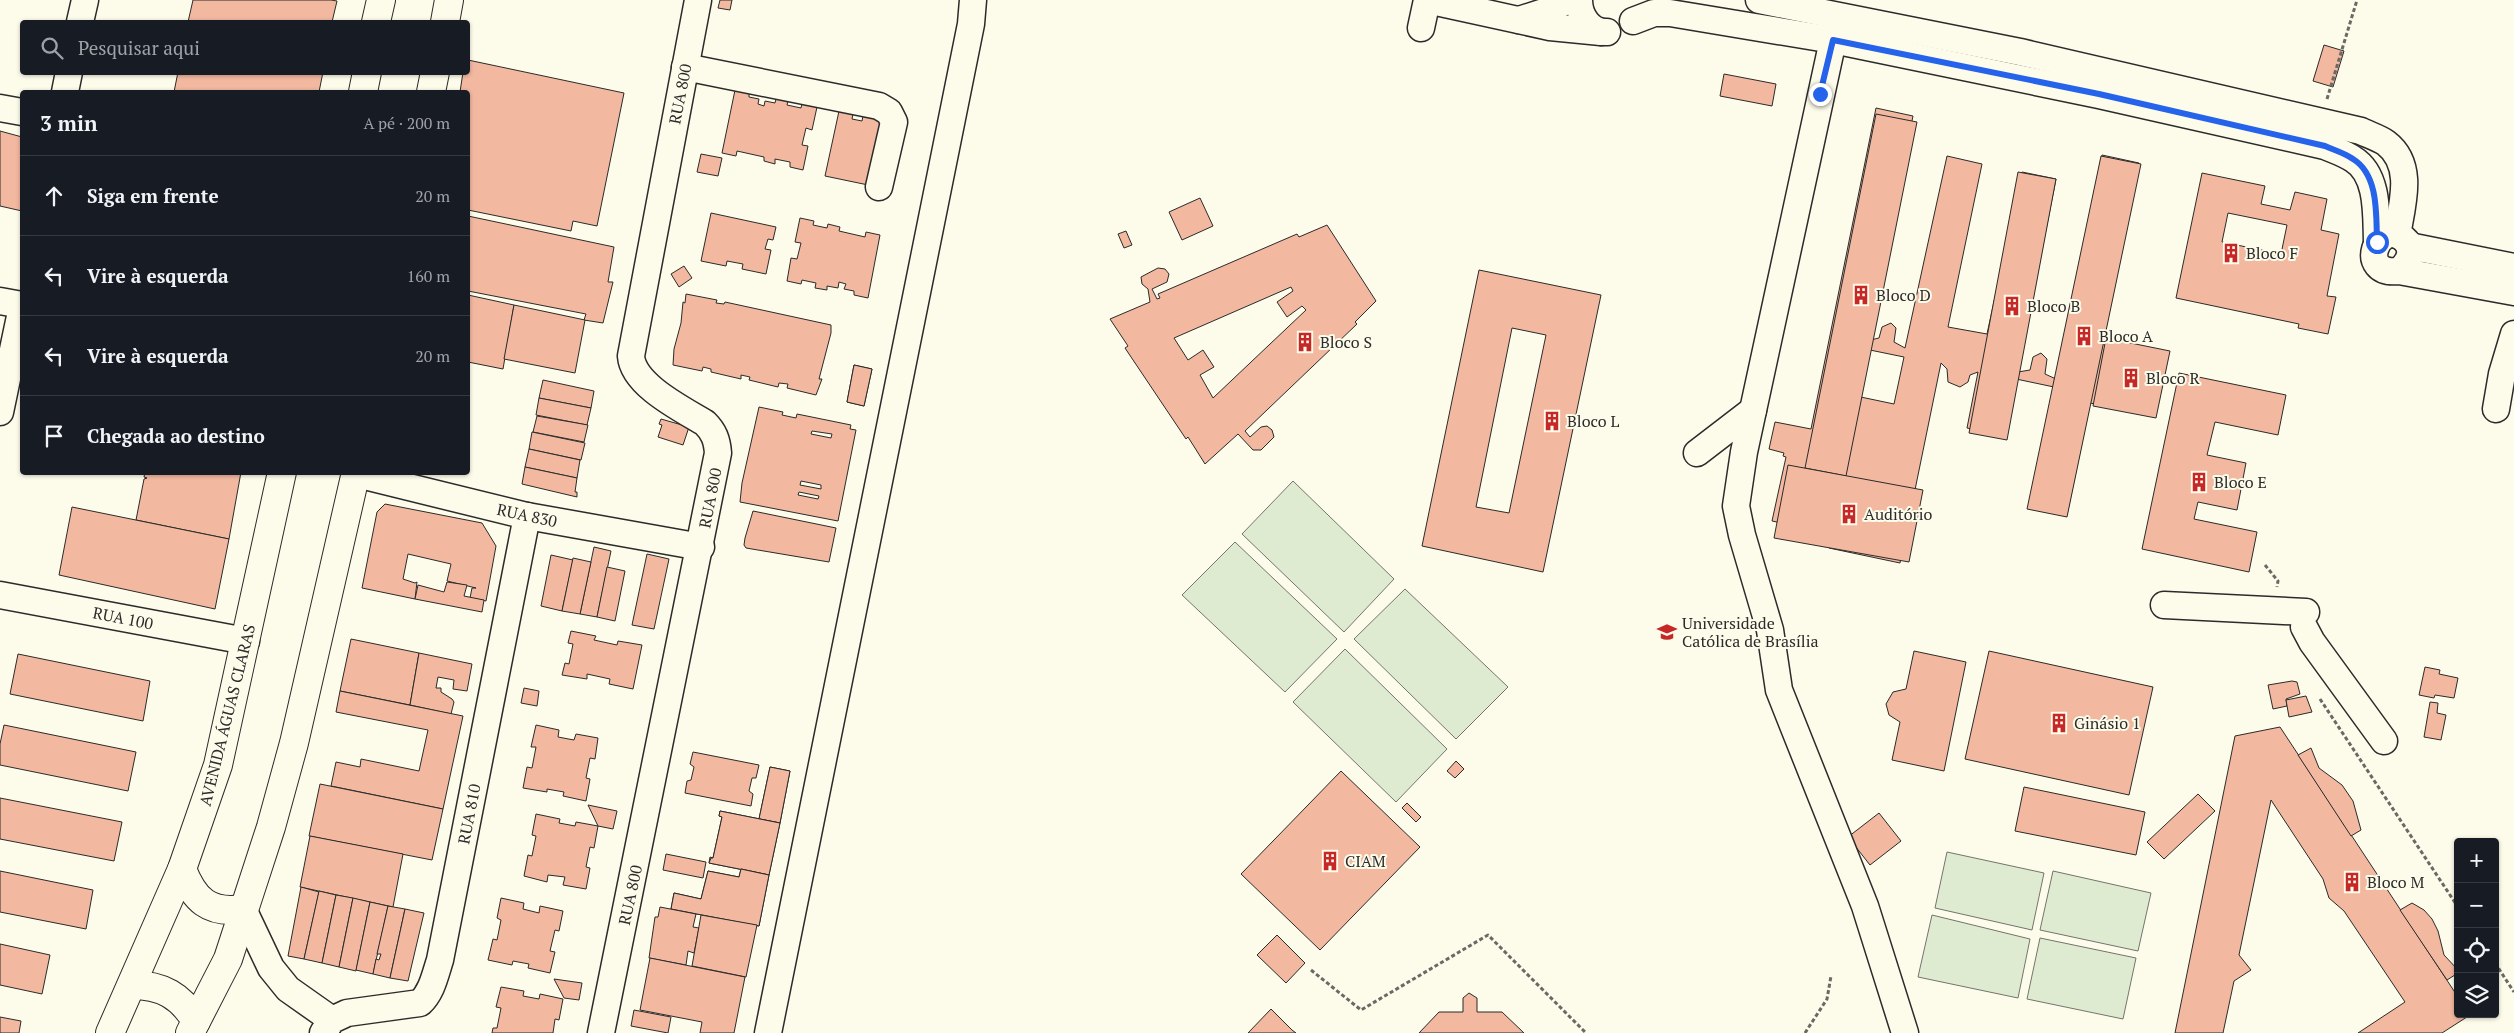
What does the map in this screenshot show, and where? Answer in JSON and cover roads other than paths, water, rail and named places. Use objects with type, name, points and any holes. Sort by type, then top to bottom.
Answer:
[{"type":"main road","points":[[376,20],[381,0]]},
{"type":"main road","points":[[445,20],[449,0]]},
{"type":"main road","points":[[363,90],[366,75]]},
{"type":"main road","points":[[431,90],[434,75]]},
{"type":"main road","name":"AVENIDA ÁGUAS CLARAS","points":[[110,1033],[182,869],[218,765],[281,475]]},
{"type":"main road","points":[[193,1027],[228,959],[271,827],[294,743],[356,475]]},
{"type":"main road","points":[[182,869],[188,887],[195,896],[211,907],[225,910],[244,909]]},
{"type":"main road","points":[[132,985],[152,986],[169,992],[190,1011],[193,1027]]},
{"type":"street","points":[[80,20],[85,0]]},
{"type":"street","name":"RUA 800","points":[[602,1033],[701,546],[718,453],[717,441],[705,423],[639,378],[631,364],[698,0]]},
{"type":"street","points":[[768,1033],[972,12],[982,0]]},
{"type":"street","points":[[1421,28],[1427,0],[1550,27],[1602,32],[1619,31],[1636,10],[1654,14],[1670,13],[1833,40],[2099,94],[2325,146],[2354,159],[2364,170],[2394,241],[2411,256],[2407,264],[2399,271],[2514,292]]},
{"type":"street","points":[[1519,20],[1547,11],[1568,0]]},
{"type":"street","points":[[1579,0],[1579,10],[1587,24],[1602,32]]},
{"type":"street","points":[[1759,0],[2020,52],[2361,131],[2386,143],[2398,156],[2403,168],[2405,179],[2394,241]]},
{"type":"street","points":[[1833,40],[1753,410],[1736,506],[1742,535],[1770,630],[1779,690],[1862,898],[1905,1033]]},
{"type":"street","points":[[685,67],[879,106],[889,112],[894,122],[879,187]]},
{"type":"street","points":[[65,90],[68,75]]},
{"type":"street","points":[[0,108],[20,112]]},
{"type":"street","points":[[2394,241],[2514,267]]},
{"type":"street","points":[[0,301],[20,306]]},
{"type":"street","points":[[0,412],[20,316]]},
{"type":"street","points":[[2496,409],[2502,374],[2514,334]]},
{"type":"street","points":[[1697,453],[1753,410]]},
{"type":"street","name":"RUA 830","points":[[364,475],[527,516],[701,546]]},
{"type":"street","name":"RUA 810","points":[[328,1027],[347,1013],[420,1003],[426,998],[432,986],[440,960],[527,516]]},
{"type":"street","name":"RUA 100","points":[[0,595],[246,641]]},
{"type":"street","points":[[2164,605],[2305,619],[2312,642],[2384,741]]},
{"type":"street","points":[[244,909],[271,968],[288,989],[328,1027]]},
{"type":"place","name":"Bloco F","points":[[2231,253]]},
{"type":"place","name":"Bloco D","points":[[1861,295]]},
{"type":"place","name":"Bloco B","points":[[2012,306]]},
{"type":"place","name":"Bloco A","points":[[2084,336]]},
{"type":"place","name":"Bloco S","points":[[1305,342]]},
{"type":"place","name":"Bloco R","points":[[2131,378]]},
{"type":"place","name":"Bloco L","points":[[1552,421]]},
{"type":"place","name":"Bloco E","points":[[2199,482]]},
{"type":"place","name":"Auditório","points":[[1849,514]]},
{"type":"place","name":"Universidade Católica de Brasília","points":[[1667,632]]},
{"type":"place","name":"Ginásio 1","points":[[2059,723]]},
{"type":"place","name":"CIAM","points":[[1330,861]]},
{"type":"place","name":"Bloco M","points":[[2352,882]]}]
